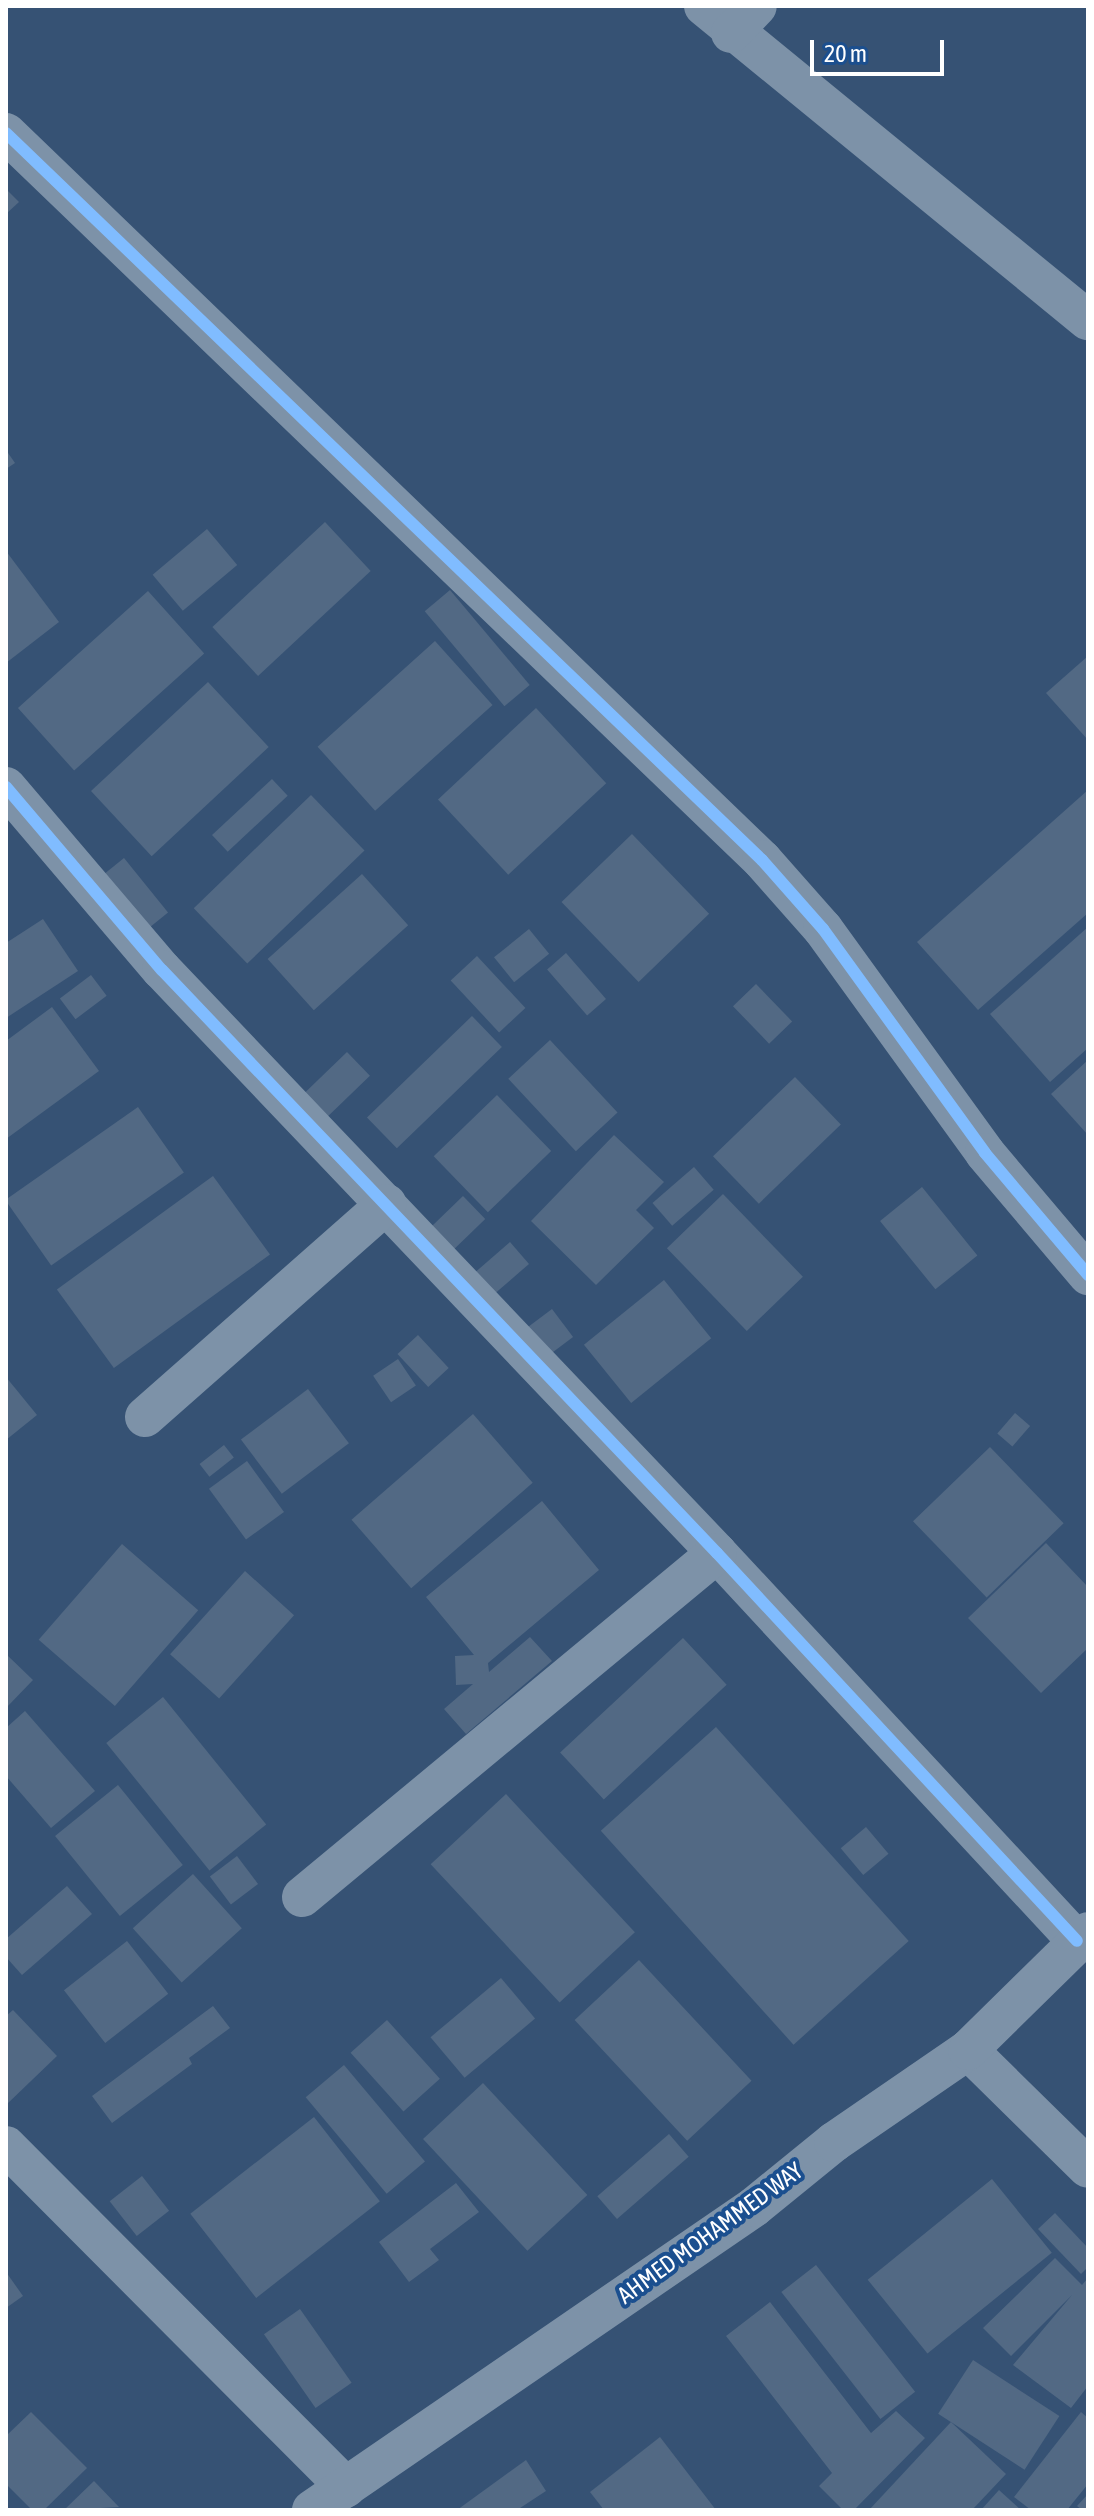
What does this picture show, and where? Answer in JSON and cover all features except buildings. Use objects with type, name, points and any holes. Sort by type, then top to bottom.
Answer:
[{"type":"street","points":[[731,15],[1088,320]]},
{"type":"street","points":[[6,133],[762,860],[823,929],[985,1153],[1088,1275]]},
{"type":"street","points":[[6,787],[162,970],[1082,1936]]},
{"type":"street","points":[[145,1417],[387,1204]]},
{"type":"street","points":[[302,1897],[717,1553]]},
{"type":"street","name":"AHMED MOHAMMED WAY","points":[[312,2510],[754,2207],[834,2142],[968,2050],[1082,1936]]},
{"type":"street","points":[[968,2050],[1088,2168]]},
{"type":"street","points":[[6,2146],[346,2487]]},
{"type":"cycle path","points":[[6,133],[762,860],[823,929],[985,1153],[1088,1275]]},
{"type":"cycle path","points":[[6,787],[162,970],[717,1553],[1077,1941]]}]
